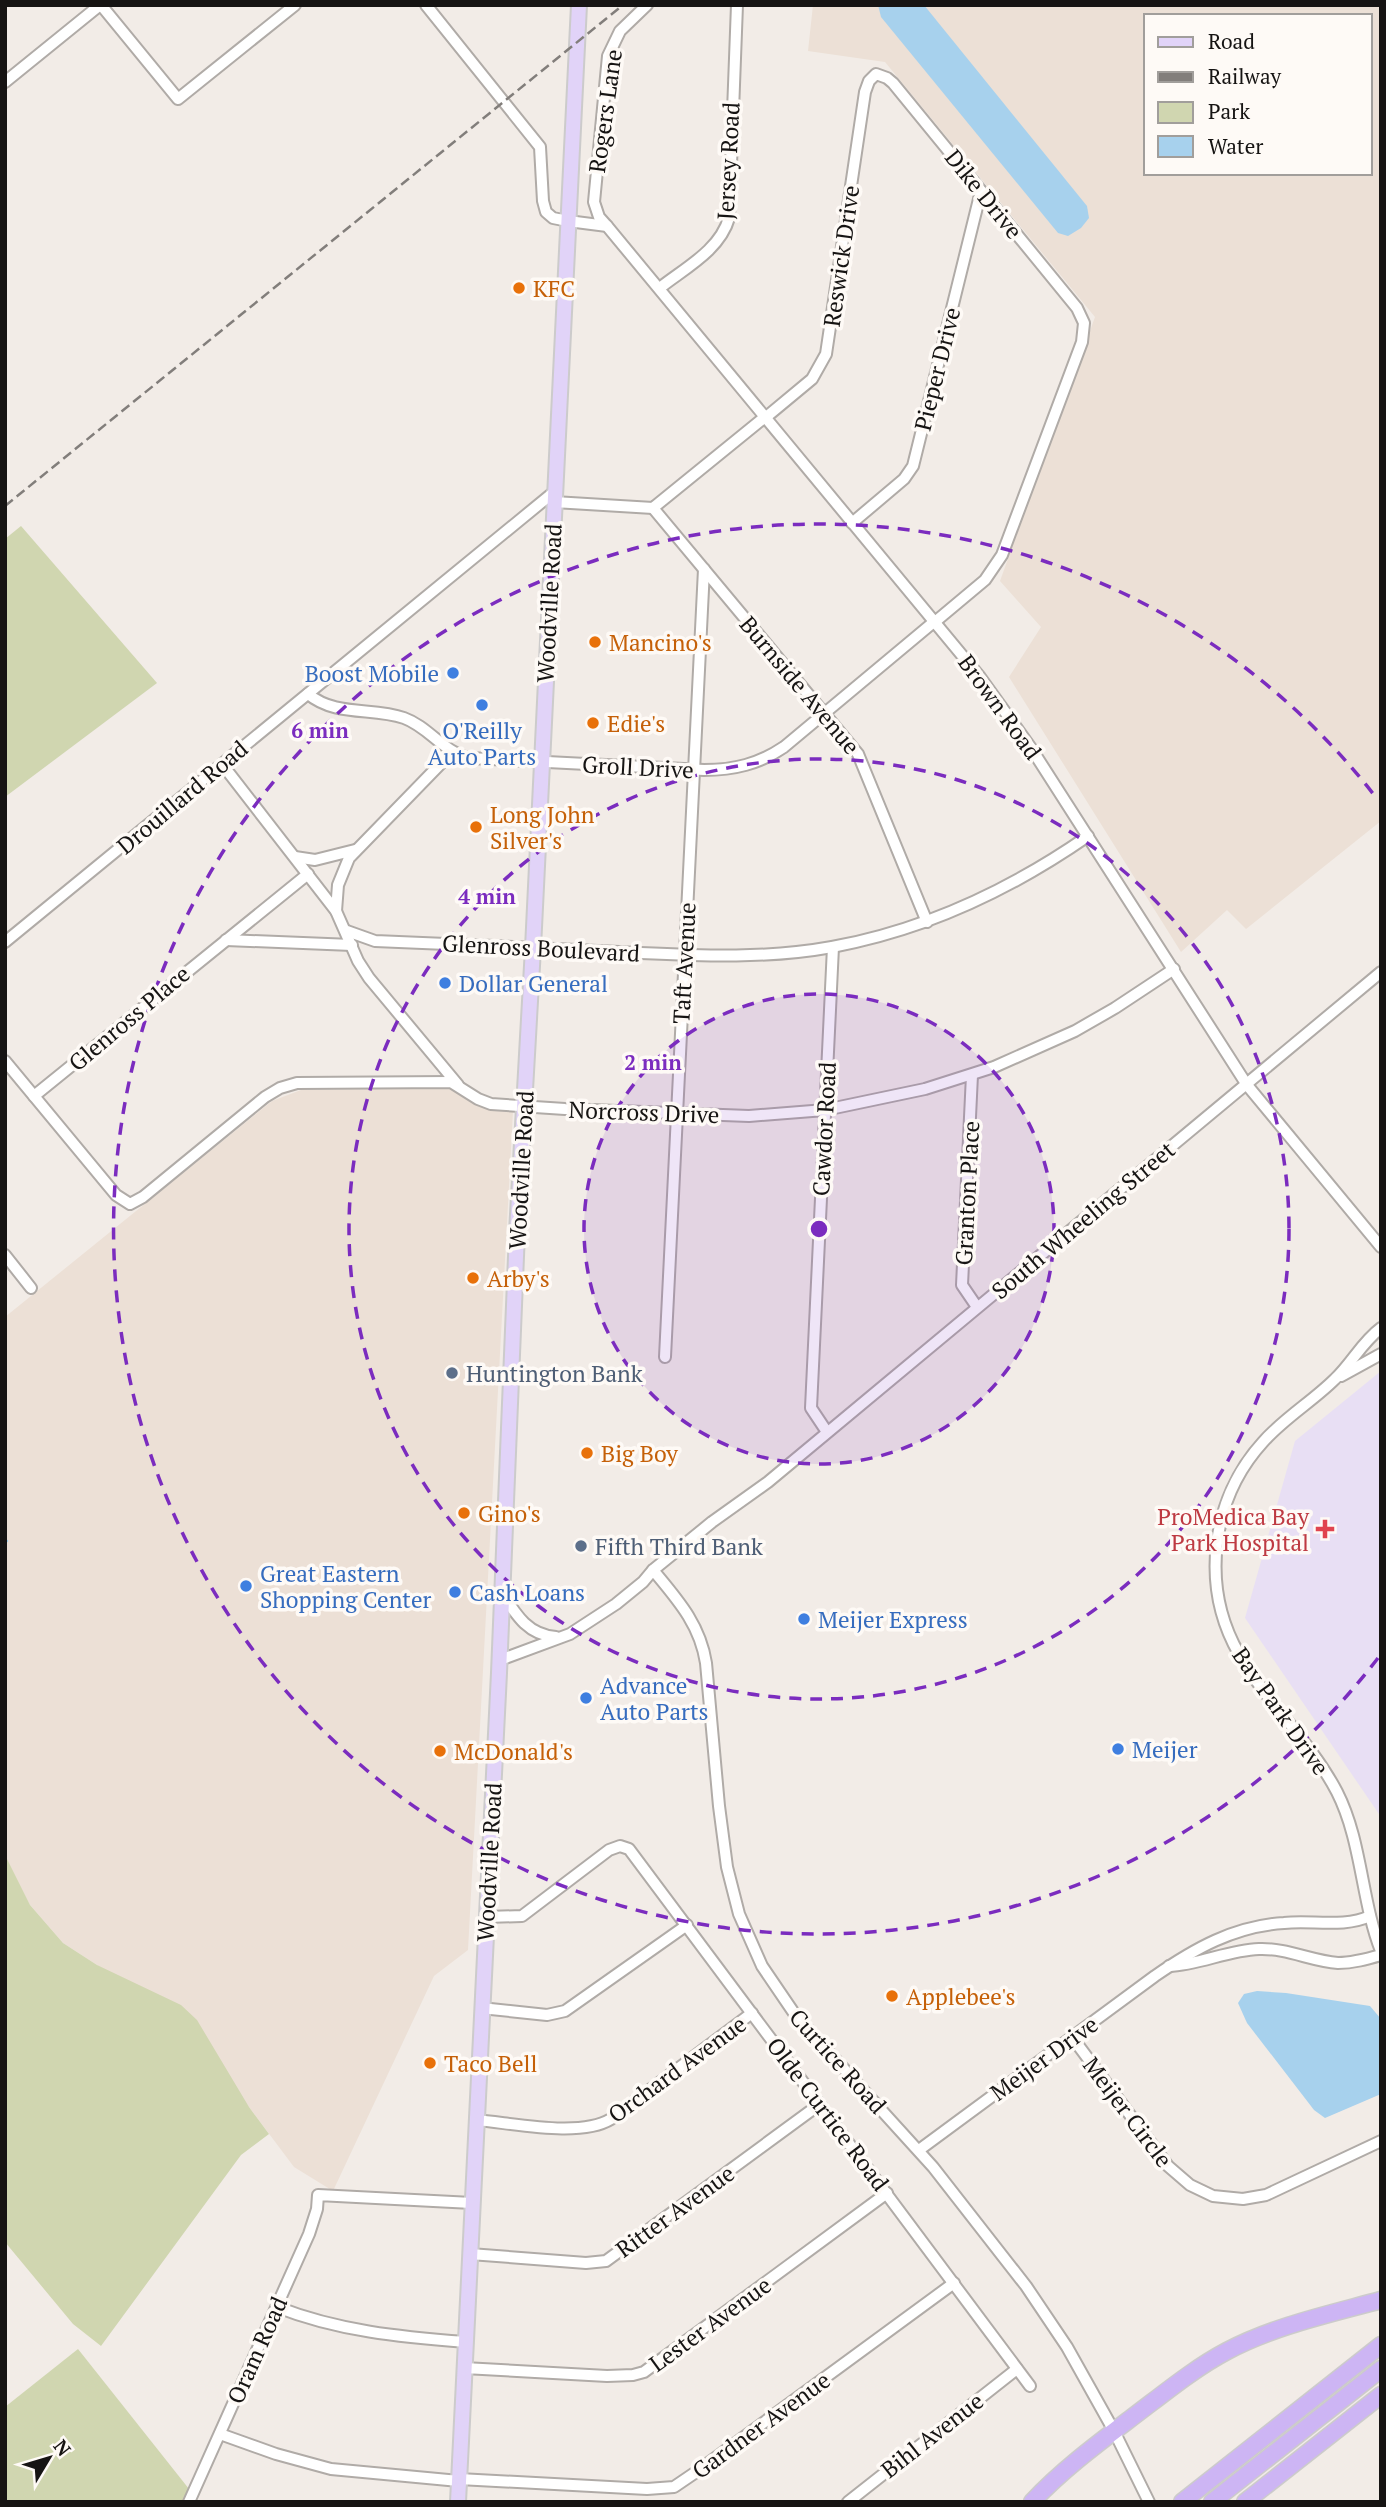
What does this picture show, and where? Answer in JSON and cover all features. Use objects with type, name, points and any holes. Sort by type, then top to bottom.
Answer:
[{"type":"highway","points":[[1032,2502],[1044,2488],[1114,2431],[1179,2382],[1229,2350],[1284,2328],[1381,2300]]},
{"type":"highway","points":[[1182,2502],[1381,2345]]},
{"type":"highway","points":[[1212,2502],[1381,2369]]},
{"type":"highway","points":[[1245,2502],[1381,2395]]},
{"type":"main road","name":"Woodville Road","points":[[458,2502],[500,1660],[517,1231],[579,5]]},
{"type":"street","points":[[5,82],[100,5],[178,99],[295,5]]},
{"type":"street","points":[[426,5],[540,147],[546,212],[553,218],[607,226]]},
{"type":"street","name":"Rogers Lane","points":[[607,226],[599,217],[594,202],[608,56],[620,31],[647,5]]},
{"type":"street","name":"Jersey Road","points":[[661,288],[713,246],[724,233],[729,218],[737,5]]},
{"type":"street","name":"Dike Drive","points":[[876,74],[893,83],[1077,308],[1084,323]]},
{"type":"street","name":"Reswick Drive","points":[[653,508],[812,379],[826,354],[865,92],[869,81],[876,74]]},
{"type":"street","name":"Pieper Drive","points":[[852,523],[904,479],[913,466],[981,191]]},
{"type":"street","name":"Brown Road","points":[[607,226],[935,621],[1001,705],[1247,1085],[1381,1247]]},
{"type":"street","name":"Groll Drive","points":[[308,694],[319,703],[330,707],[392,715],[413,722],[452,752],[470,758],[725,770],[755,763],[784,747],[985,580],[1002,555],[1082,342],[1084,323]]},
{"type":"street","points":[[554,497],[653,508]]},
{"type":"street","name":"Drouillard Road","points":[[5,942],[554,497]]},
{"type":"street","name":"Burnside Avenue","points":[[653,508],[862,759],[927,922]]},
{"type":"street","name":"Taft Avenue","points":[[665,1357],[704,569]]},
{"type":"street","points":[[336,911],[341,874],[357,849],[452,752]]},
{"type":"street","points":[[222,764],[336,911],[358,961],[369,978],[458,1085]]},
{"type":"street","name":"Glenross Boulevard","points":[[347,931],[375,941],[685,955],[761,956],[833,947],[902,930],[969,905],[1009,885],[1088,836]]},
{"type":"street","points":[[295,857],[314,860],[357,849]]},
{"type":"street","name":"Glenross Place","points":[[34,1096],[308,874]]},
{"type":"street","points":[[226,940],[352,945]]},
{"type":"street","name":"Cawdor Road","points":[[827,1432],[811,1408],[833,947]]},
{"type":"street","name":"Norcross Drive","points":[[34,1096],[116,1195],[130,1203],[143,1197],[265,1097],[280,1088],[297,1083],[451,1082],[484,1102],[678,1114],[749,1116],[825,1110],[905,1094],[972,1074],[1075,1031],[1174,969]]},
{"type":"street","name":"South Wheeling Street","points":[[500,1660],[563,1637],[616,1604],[653,1570],[786,1467],[1381,972]]},
{"type":"street","points":[[5,1061],[34,1096]]},
{"type":"street","name":"Granton Place","points":[[972,1074],[962,1285],[977,1307]]},
{"type":"street","points":[[5,1255],[31,1288]]},
{"type":"street","name":"Bay Park Drive","points":[[1336,1379],[1363,1345],[1381,1328]]},
{"type":"street","name":"Bay Park Drive","points":[[1381,1354],[1336,1379],[1264,1440],[1240,1472],[1229,1496],[1219,1527],[1216,1569],[1219,1602],[1234,1645],[1326,1773],[1340,1799],[1381,1953]]},
{"type":"street","name":"Curtice Road","points":[[653,1570],[687,1612],[701,1641],[706,1663],[723,1847],[734,1899],[768,1978],[796,2016],[919,2150],[1048,2316],[1114,2431],[1149,2502]]},
{"type":"street","points":[[502,1593],[518,1619],[527,1627],[543,1635],[563,1637]]},
{"type":"street","name":"Olde Curtice Road","points":[[486,1917],[522,1916],[606,1852],[622,1846],[633,1852],[1030,2386]]},
{"type":"street","name":"Meijer Drive","points":[[919,2150],[1193,1951],[1238,1931],[1276,1923],[1345,1923],[1370,1916]]},
{"type":"street","points":[[481,2008],[547,2015],[565,2011],[687,1925]]},
{"type":"street","name":"Meijer Drive","points":[[1169,1966],[1181,1966],[1250,1949],[1290,1952],[1340,1963],[1381,1953]]},
{"type":"street","name":"Orchard Avenue","points":[[476,2120],[577,2129],[597,2126],[611,2119],[752,2013]]},
{"type":"street","name":"Meijer Circle","points":[[1072,2038],[1168,2166],[1190,2185],[1213,2196],[1243,2199],[1266,2195],[1381,2141]]},
{"type":"street","name":"Ritter Avenue","points":[[470,2254],[586,2263],[606,2261],[820,2104]]},
{"type":"street","name":"Lester Avenue","points":[[464,2368],[607,2376],[644,2372],[887,2193]]},
{"type":"street","name":"Oram Road","points":[[189,2502],[309,2234],[317,2209],[318,2195],[472,2203]]},
{"type":"street","name":"Gardner Avenue","points":[[219,2434],[331,2469],[367,2474],[647,2489],[674,2487],[954,2283]]},
{"type":"street","points":[[277,2306],[317,2322],[361,2332],[466,2342]]},
{"type":"street","name":"Bihl Avenue","points":[[848,2502],[1017,2369]]},
{"type":"shaded area","points":[[813,5],[1381,5],[1381,821],[1246,929],[1227,910],[1181,952],[1009,677],[1041,627],[1000,581],[1095,317],[885,62],[808,51]]},
{"type":"shaded area","name":"Great Eastern Shopping Center","points":[[450,1088],[513,1111],[468,1950],[434,1976],[333,2191],[294,2167],[249,2107],[97,1965],[63,1943],[30,1905],[8,1864],[5,1855],[5,1317],[272,1101],[301,1090]]},
{"type":"shaded area","name":"ProMedica Bay Park Hospital","points":[[1381,1371],[1381,1817],[1245,1618],[1295,1441]]},
{"type":"green space","points":[[21,526],[157,683],[5,797],[5,539]]},
{"type":"green space","points":[[5,1855],[30,1905],[63,1943],[97,1965],[181,2005],[197,2020],[249,2107],[269,2134],[241,2155],[101,2346],[73,2324],[5,2242]]},
{"type":"green space","points":[[78,2349],[193,2494],[189,2502],[5,2502],[5,2407]]},
{"type":"water","points":[[878,5],[924,5],[1087,206],[1089,218],[1081,228],[1068,236],[1058,233],[881,17]]},
{"type":"water","points":[[1257,1991],[1370,2006],[1381,2019],[1381,2094],[1325,2118],[1314,2110],[1247,2023],[1238,2003],[1244,1994]]},
{"type":"railway","points":[[5,506],[623,5]]},
{"type":"place","name":"KFC","points":[[519,288]]},
{"type":"place","name":"Mancino's","points":[[595,642]]},
{"type":"place","name":"Boost Mobile","points":[[453,673]]},
{"type":"place","name":"O'Reilly Auto Parts","points":[[482,705]]},
{"type":"place","name":"Edie's","points":[[593,723]]},
{"type":"place","name":"Long John Silver's","points":[[476,827]]},
{"type":"place","name":"Dollar General","points":[[445,983]]},
{"type":"place","name":"Arby's","points":[[473,1278]]},
{"type":"place","name":"Huntington Bank","points":[[452,1373]]},
{"type":"place","name":"Big Boy","points":[[587,1453]]},
{"type":"place","name":"Gino's","points":[[464,1513]]},
{"type":"place","name":"ProMedica Bay Park Hospital","points":[[1325,1529]]},
{"type":"place","name":"Fifth Third Bank","points":[[581,1546]]},
{"type":"place","name":"Great Eastern Shopping Center","points":[[246,1586]]},
{"type":"place","name":"Cash Loans","points":[[455,1592]]},
{"type":"place","name":"Meijer Express","points":[[804,1619]]},
{"type":"place","name":"Advance Auto Parts","points":[[586,1698]]},
{"type":"place","name":"Meijer","points":[[1118,1749]]},
{"type":"place","name":"McDonald's","points":[[440,1751]]},
{"type":"place","name":"Applebee's","points":[[892,1996]]},
{"type":"place","name":"Taco Bell","points":[[430,2063]]}]
